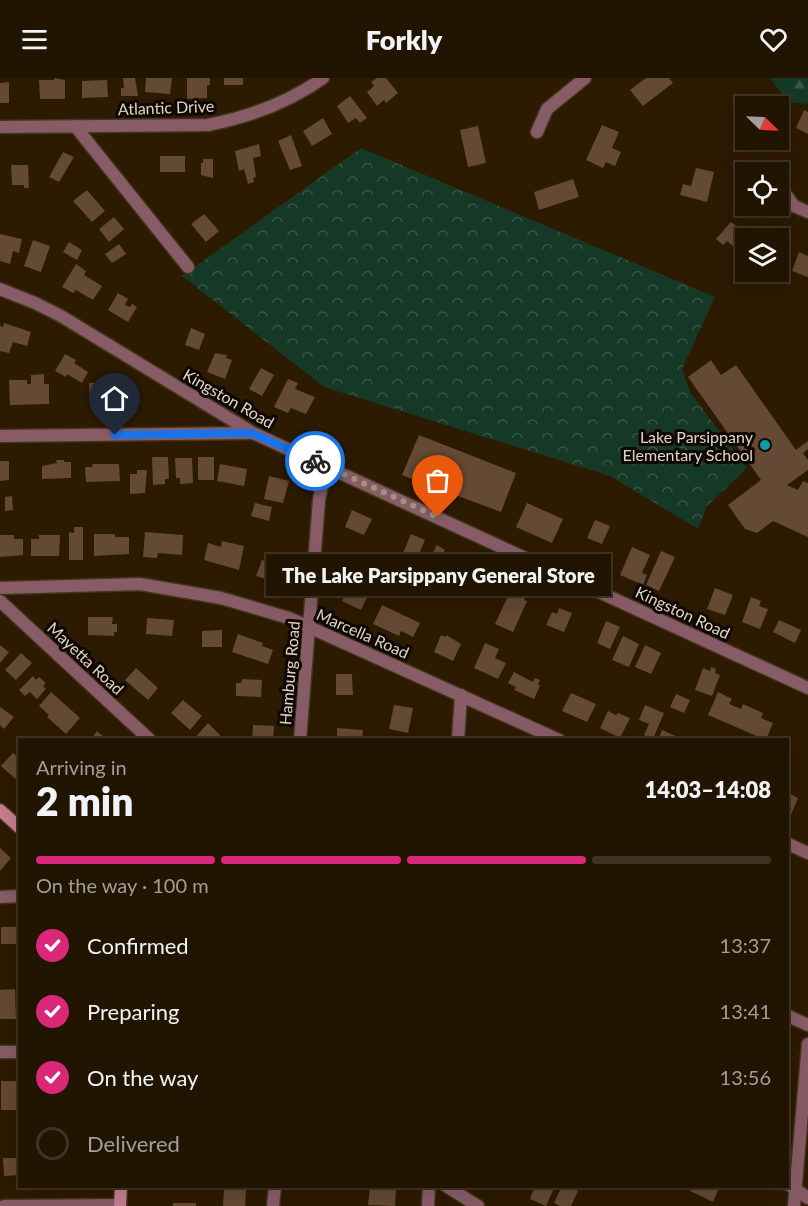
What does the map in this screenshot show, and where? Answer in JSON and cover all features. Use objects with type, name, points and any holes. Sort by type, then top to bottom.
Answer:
[{"type":"street","name":"Atlantic Drive","points":[[0,127],[208,124],[236,120],[296,94],[323,78]]},
{"type":"street","points":[[537,132],[547,109],[585,78]]},
{"type":"street","points":[[75,126],[188,267]]},
{"type":"street","points":[[789,199],[794,206],[808,212]]},
{"type":"street","name":"Kingston Road","points":[[0,289],[61,316],[252,433],[808,688]]},
{"type":"street","points":[[0,436],[252,433]]},
{"type":"street","name":"Hamburg Road","points":[[300,738],[319,500],[326,466]]},
{"type":"street","name":"Marcella Road","points":[[0,588],[140,584],[178,589],[252,606],[290,618],[555,738]]},
{"type":"street","name":"Mayetta Road","points":[[0,601],[148,738]]},
{"type":"street","points":[[458,738],[461,695]]},
{"type":"street","points":[[0,810],[18,826]]},
{"type":"street","points":[[789,844],[808,853]]},
{"type":"street","points":[[0,897],[18,896]]},
{"type":"street","points":[[789,1016],[808,1026]]},
{"type":"street","points":[[794,1206],[792,1187],[808,1044]]},
{"type":"street","points":[[0,1052],[18,1052]]},
{"type":"street","points":[[792,1187],[808,1198]]},
{"type":"street","points":[[4,1206],[120,1205],[121,1188]]},
{"type":"street","points":[[273,1206],[274,1188]]},
{"type":"street","points":[[428,1206],[429,1188]]},
{"type":"street","points":[[449,1188],[478,1206]]},
{"type":"green space","points":[[770,78],[808,78],[808,104],[789,102],[789,96],[784,96]]},
{"type":"green space","points":[[361,148],[715,297],[682,369],[690,392],[747,468],[707,506],[698,529],[610,476],[324,387],[182,276]]},
{"type":"building","points":[[54,78],[65,80],[65,99],[40,99],[39,80],[54,80]]},
{"type":"building","points":[[123,78],[135,78],[138,96],[121,96],[121,88],[124,88]]},
{"type":"building","points":[[146,78],[172,78],[170,94],[145,92]]},
{"type":"building","points":[[187,78],[210,78],[210,85],[207,85],[207,98],[187,99]]},
{"type":"building","points":[[224,78],[243,78],[243,85],[224,85]]},
{"type":"building","points":[[377,78],[386,78],[398,93],[386,103],[384,100],[377,106],[367,92],[374,86],[371,82]]},
{"type":"building","points":[[646,78],[669,78],[673,83],[643,106],[630,90]]},
{"type":"building","points":[[107,80],[108,97],[82,98],[82,81]]},
{"type":"building","points":[[9,82],[9,103],[0,103],[0,83]]},
{"type":"building","points":[[350,96],[367,118],[360,123],[356,118],[348,123],[337,106]]},
{"type":"building","points":[[804,110],[808,112],[808,134],[796,128]]},
{"type":"building","points":[[323,118],[332,134],[312,146],[303,131]]},
{"type":"building","points":[[602,125],[619,132],[612,148],[621,152],[615,166],[606,162],[603,168],[586,160]]},
{"type":"building","points":[[478,126],[486,163],[468,167],[460,130]]},
{"type":"building","points":[[291,135],[302,166],[290,170],[278,141]]},
{"type":"building","points":[[259,144],[261,156],[253,158],[256,177],[253,178],[254,182],[248,184],[244,169],[239,171],[235,151]]},
{"type":"building","points":[[63,152],[74,157],[59,182],[49,177]]},
{"type":"building","points":[[160,156],[185,156],[185,172],[160,172]]},
{"type":"building","points":[[203,159],[213,159],[213,178],[201,175]]},
{"type":"building","points":[[11,165],[28,165],[29,188],[24,188],[24,185],[12,185]]},
{"type":"building","points":[[696,168],[714,172],[707,202],[680,195],[683,184],[691,186]]},
{"type":"building","points":[[573,179],[579,197],[539,210],[534,192]]},
{"type":"building","points":[[87,190],[105,211],[92,222],[73,201]]},
{"type":"building","points":[[204,214],[219,231],[206,242],[191,224]]},
{"type":"building","points":[[114,217],[124,229],[109,242],[99,229]]},
{"type":"building","points":[[731,222],[738,228],[735,228],[735,248],[727,241],[723,245],[716,239]]},
{"type":"building","points":[[0,234],[22,239],[19,253],[13,251],[10,264],[0,261]]},
{"type":"building","points":[[33,240],[50,246],[41,272],[24,266]]},
{"type":"building","points":[[69,242],[82,250],[77,260],[63,252]]},
{"type":"building","points":[[119,244],[126,254],[112,263],[105,254]]},
{"type":"building","points":[[799,252],[808,256],[808,277],[792,271]]},
{"type":"building","points":[[76,264],[86,271],[84,275],[102,286],[93,300],[76,290],[73,293],[62,287]]},
{"type":"building","points":[[118,293],[128,299],[125,305],[130,307],[132,304],[137,307],[128,322],[108,310]]},
{"type":"building","points":[[4,323],[31,332],[27,346],[13,342],[9,353],[0,351],[0,326],[3,327]]},
{"type":"building","points":[[191,328],[205,334],[199,350],[185,345]]},
{"type":"building","points":[[215,353],[227,355],[226,358],[232,360],[225,379],[207,372]]},
{"type":"building","points":[[65,354],[76,360],[74,363],[88,372],[82,383],[67,374],[66,377],[55,371]]},
{"type":"building","name":"Lake Parsippany Elementary School","points":[[711,360],[721,375],[736,365],[796,450],[808,441],[808,449],[803,453],[808,460],[808,470],[787,485],[798,490],[803,481],[808,483],[808,537],[773,521],[757,533],[745,529],[728,505],[761,480],[688,377]]},
{"type":"building","points":[[261,368],[274,375],[262,396],[249,389]]},
{"type":"building","points":[[44,374],[44,384],[49,384],[49,404],[10,405],[9,380],[27,380],[27,384],[31,384],[31,375]]},
{"type":"building","points":[[288,379],[298,383],[295,389],[315,397],[306,414],[291,408],[288,413],[274,407]]},
{"type":"building","points":[[126,382],[127,402],[106,402],[106,407],[90,407],[89,383]]},
{"type":"building","points":[[419,435],[516,473],[501,512],[402,475]]},
{"type":"building","points":[[152,457],[168,457],[169,479],[165,479],[165,484],[153,485]]},
{"type":"building","points":[[198,457],[214,457],[214,480],[198,480]]},
{"type":"building","points":[[175,458],[192,458],[193,483],[180,484],[180,478],[176,478]]},
{"type":"building","points":[[56,460],[71,462],[71,478],[42,479],[42,466],[57,463]]},
{"type":"building","points":[[0,461],[9,461],[9,480],[0,481]]},
{"type":"building","points":[[92,464],[119,464],[120,481],[86,482],[85,467],[93,467]]},
{"type":"building","points":[[220,464],[247,469],[244,486],[217,481]]},
{"type":"building","points":[[137,470],[147,470],[145,493],[130,494],[130,474],[137,474]]},
{"type":"building","points":[[269,476],[289,481],[283,503],[264,499]]},
{"type":"building","points":[[12,496],[13,510],[5,511],[5,497]]},
{"type":"building","points":[[255,503],[272,507],[269,521],[251,516]]},
{"type":"building","points":[[527,503],[563,519],[552,543],[516,527]]},
{"type":"building","points":[[352,510],[372,519],[364,535],[345,527]]},
{"type":"building","points":[[595,520],[610,526],[602,544],[587,538]]},
{"type":"building","points":[[74,527],[83,527],[83,560],[69,560],[69,532],[74,533]]},
{"type":"building","points":[[145,532],[183,535],[182,555],[158,553],[157,558],[143,557]]},
{"type":"building","points":[[94,534],[129,537],[129,554],[94,556]]},
{"type":"building","points":[[411,534],[425,540],[410,575],[396,569]]},
{"type":"building","points":[[0,535],[14,535],[14,539],[23,539],[23,555],[0,557]]},
{"type":"building","points":[[39,535],[60,535],[59,556],[31,556],[31,539],[39,539]]},
{"type":"building","points":[[222,541],[244,546],[239,570],[204,560],[208,543],[221,547]]},
{"type":"building","points":[[437,545],[445,550],[431,575],[423,571]]},
{"type":"building","points":[[632,547],[650,555],[642,573],[647,575],[643,585],[620,575]]},
{"type":"building","points":[[661,551],[675,557],[659,591],[646,585]]},
{"type":"building","points":[[451,552],[473,562],[466,577],[463,576],[458,589],[443,582],[448,570],[444,568]]},
{"type":"building","points":[[374,554],[395,564],[389,577],[368,568]]},
{"type":"building","points":[[262,560],[284,568],[279,583],[256,576]]},
{"type":"building","points":[[358,570],[373,577],[367,589],[370,591],[361,610],[342,601]]},
{"type":"building","points":[[516,579],[530,586],[524,600],[527,601],[513,632],[495,624]]},
{"type":"building","points":[[715,588],[733,595],[725,615],[707,609]]},
{"type":"building","points":[[751,597],[761,601],[759,606],[768,609],[760,629],[742,622]]},
{"type":"building","points":[[382,605],[420,623],[413,637],[401,631],[399,636],[373,624]]},
{"type":"building","points":[[559,608],[572,613],[564,632],[546,625],[552,612],[557,614]]},
{"type":"building","points":[[88,617],[113,617],[112,624],[117,624],[117,632],[114,632],[114,636],[88,635]]},
{"type":"building","points":[[147,618],[174,620],[172,636],[146,634]]},
{"type":"building","points":[[779,620],[801,630],[795,643],[773,632]]},
{"type":"building","points":[[606,621],[620,627],[610,649],[597,643]]},
{"type":"building","points":[[222,630],[222,647],[202,647],[202,631]]},
{"type":"building","points":[[238,634],[263,643],[262,646],[273,650],[268,664],[232,652]]},
{"type":"building","points":[[441,635],[446,637],[446,635],[461,644],[453,661],[434,652]]},
{"type":"building","points":[[623,636],[639,644],[629,667],[612,660]]},
{"type":"building","points":[[485,643],[499,649],[495,658],[506,663],[498,679],[474,668]]},
{"type":"building","points":[[0,645],[9,652],[0,663]]},
{"type":"building","points":[[645,645],[661,653],[651,674],[635,667]]},
{"type":"building","points":[[21,653],[32,663],[16,680],[5,670]]},
{"type":"building","points":[[711,667],[716,669],[715,673],[720,675],[712,696],[695,690],[703,668],[710,671]]},
{"type":"building","points":[[136,668],[158,688],[148,700],[125,680]]},
{"type":"building","points":[[514,672],[533,682],[535,678],[540,680],[538,684],[540,686],[534,699],[514,690],[516,687],[508,683]]},
{"type":"building","points":[[336,674],[352,674],[353,695],[336,695]]},
{"type":"building","points":[[33,676],[36,680],[39,677],[46,683],[43,686],[46,689],[37,699],[30,692],[25,696],[19,690]]},
{"type":"building","points":[[242,679],[262,680],[261,697],[236,696],[236,683],[241,683]]},
{"type":"building","points":[[51,692],[80,718],[66,734],[47,717],[49,715],[39,706]]},
{"type":"building","points":[[718,692],[732,699],[729,704],[741,709],[743,704],[763,713],[761,718],[773,723],[767,738],[761,738],[708,715]]},
{"type":"building","points":[[571,693],[596,704],[587,722],[562,711]]},
{"type":"building","points":[[676,694],[690,700],[684,713],[670,707]]},
{"type":"building","points":[[183,700],[202,716],[190,730],[171,713]]},
{"type":"building","points":[[394,705],[413,708],[408,733],[389,729]]},
{"type":"building","points":[[645,705],[664,713],[653,738],[644,735],[649,724],[639,720]]},
{"type":"building","points":[[0,707],[14,717],[4,729],[0,725]]},
{"type":"building","points":[[608,711],[630,718],[620,738],[600,728]]},
{"type":"building","points":[[208,723],[221,736],[219,738],[195,738]]},
{"type":"building","points":[[253,725],[274,726],[273,738],[252,738]]},
{"type":"building","points":[[337,728],[363,730],[362,738],[337,738]]},
{"type":"building","points":[[662,730],[680,738],[659,738]]},
{"type":"building","points":[[97,731],[107,738],[92,738]]},
{"type":"building","points":[[13,753],[18,757],[18,781],[1,766]]},
{"type":"building","points":[[789,794],[798,798],[791,815],[789,814]]},
{"type":"building","points":[[0,848],[11,858],[0,871]]},
{"type":"building","points":[[1,927],[18,927],[18,944],[1,944]]},
{"type":"building","points":[[15,989],[16,1019],[0,1019],[0,990]]},
{"type":"building","points":[[1,1081],[16,1081],[16,1110],[1,1110]]},
{"type":"building","points":[[3,1158],[18,1158],[18,1175],[4,1176]]},
{"type":"building","points":[[370,1188],[396,1189],[395,1206],[368,1205]]},
{"type":"building","points":[[534,1188],[554,1188],[546,1206],[530,1199]]},
{"type":"building","points":[[561,1188],[573,1188],[578,1191],[571,1206],[560,1206],[554,1203]]},
{"type":"building","points":[[691,1188],[719,1188],[713,1202],[690,1191]]},
{"type":"building","points":[[224,1189],[246,1190],[245,1206],[223,1206]]},
{"type":"building","points":[[173,1203],[196,1203],[196,1206],[173,1206]]},
{"type":"way so far","points":[[315,461],[438,517]]},
{"type":"place","name":"Lake Parsippany Elementary School","points":[[765,445]]},
{"type":"place","name":"The Lake Parsippany General Store","points":[[438,517]]},
{"type":"route","points":[[115,435],[252,433],[315,461]]}]
